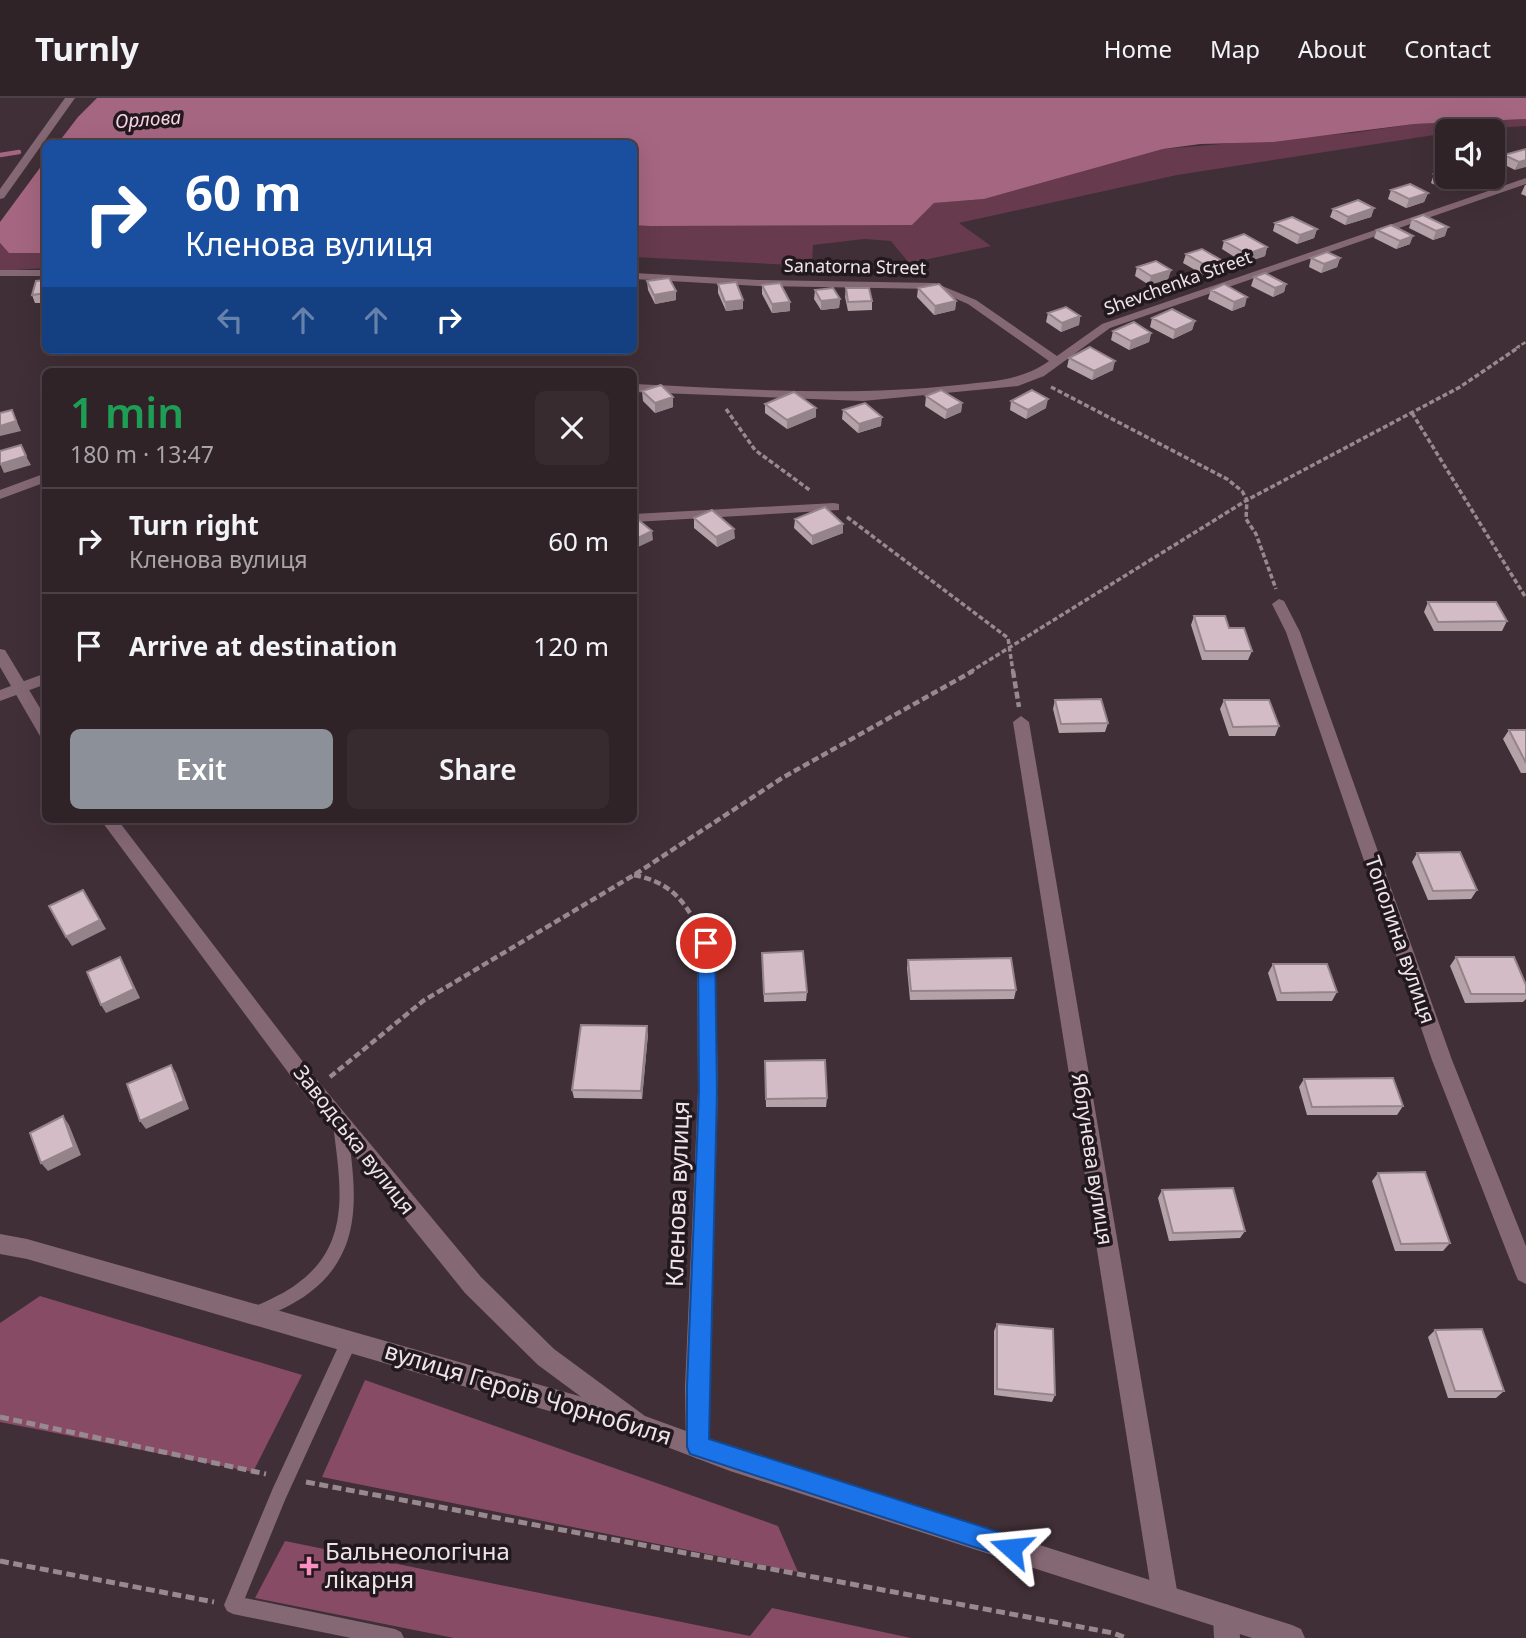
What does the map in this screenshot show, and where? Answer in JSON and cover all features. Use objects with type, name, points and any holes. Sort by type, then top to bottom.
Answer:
[{"type":"street","points":[[0,196],[70,98]]},
{"type":"street","name":"Shevchenka Street","points":[[637,388],[863,397],[994,386],[1032,376],[1106,326],[1526,181]]},
{"type":"street","points":[[0,273],[42,273]]},
{"type":"street","name":"Sanatorna Street","points":[[637,276],[758,284],[935,286],[972,302],[1055,360]]},
{"type":"street","points":[[0,495],[42,479]]},
{"type":"street","points":[[637,518],[834,508]]},
{"type":"street","name":"Тополина вулиця","points":[[1279,600],[1293,632],[1442,1060],[1526,1273]]},
{"type":"street","points":[[0,654],[42,726]]},
{"type":"street","points":[[0,696],[42,680]]},
{"type":"street","name":"Яблунева вулиця","points":[[1021,722],[1165,1596]]},
{"type":"street","name":"Заводська вулиця","points":[[111,823],[313,1090],[473,1285],[546,1357],[638,1425]]},
{"type":"street","name":"Кленова вулиця","points":[[698,1447],[708,1092],[706,943]]},
{"type":"street","name":"вулиця Героїв Чорнобиля","points":[[0,1244],[27,1249],[349,1340],[638,1425],[698,1447],[1165,1596],[1226,1627],[1292,1638]]},
{"type":"lane","points":[[256,1314],[305,1287],[332,1261],[343,1239],[346,1183],[340,1124]]},
{"type":"lane","points":[[349,1340],[286,1478],[233,1605],[395,1638]]},
{"type":"path","points":[[313,1090],[423,1001],[634,875],[782,778],[1010,650],[1247,500],[1460,387],[1526,342]]},
{"type":"path","points":[[1032,376],[1227,479],[1242,491],[1247,500],[1246,519],[1256,534],[1279,600]]},
{"type":"path","points":[[704,390],[727,409],[755,450],[1007,638],[1021,722]]},
{"type":"path","points":[[1412,412],[1526,598]]},
{"type":"path","points":[[634,875],[654,878],[682,896],[706,943]]},
{"type":"path","points":[[0,1417],[286,1478],[1113,1633],[1125,1638]]},
{"type":"path","points":[[0,1561],[233,1605]]},
{"type":"shaded area","points":[[1526,119],[1526,126],[1505,127],[1505,120]]},
{"type":"shaded area","points":[[1435,123],[1435,135],[1177,175],[959,223],[991,246],[909,263],[891,241],[864,239],[813,245],[812,266],[637,257],[637,225],[912,225],[934,203],[984,199],[1163,149]]},
{"type":"shaded area","points":[[0,243],[10,253],[42,253],[42,268],[0,271]]},
{"type":"shaded area","points":[[40,1296],[302,1375],[253,1472],[0,1422],[0,1323]]},
{"type":"shaded area","points":[[365,1380],[778,1526],[798,1572],[322,1477]]},
{"type":"shaded area","points":[[285,1541],[750,1636],[772,1608],[911,1638],[454,1638],[255,1598]]},
{"type":"water","points":[[97,98],[1526,98],[1526,119],[1435,119],[1435,123],[1273,142],[1200,144],[1163,149],[984,199],[934,203],[912,225],[637,225],[637,140],[60,140]]},
{"type":"water","points":[[42,165],[42,253],[9,253],[0,243],[0,222]]},
{"type":"building","points":[[1526,149],[1526,160],[1519,162],[1505,155]]},
{"type":"building","points":[[1410,184],[1428,193],[1409,199],[1391,190]]},
{"type":"building","points":[[1358,200],[1374,208],[1348,217],[1333,209]]},
{"type":"building","points":[[1423,215],[1448,227],[1436,231],[1412,219]]},
{"type":"building","points":[[1292,217],[1317,229],[1300,235],[1275,223]]},
{"type":"building","points":[[1391,225],[1413,236],[1400,241],[1377,230]]},
{"type":"building","points":[[1244,234],[1267,247],[1247,254],[1224,241]]},
{"type":"building","points":[[1202,249],[1228,264],[1212,269],[1186,254]]},
{"type":"building","points":[[1327,252],[1340,258],[1324,264],[1311,258]]},
{"type":"building","points":[[1156,261],[1171,270],[1151,276],[1137,267]]},
{"type":"building","points":[[1265,273],[1286,284],[1275,288],[1254,277]]},
{"type":"building","points":[[669,278],[676,291],[654,295],[647,281]]},
{"type":"building","points":[[42,280],[42,294],[32,295],[36,281]]},
{"type":"building","points":[[736,282],[743,300],[725,302],[718,284]]},
{"type":"building","points":[[780,283],[790,302],[772,304],[762,285]]},
{"type":"building","points":[[939,284],[956,301],[935,306],[918,288]]},
{"type":"building","points":[[1224,284],[1247,297],[1234,302],[1211,290]]},
{"type":"building","points":[[833,288],[840,299],[821,301],[815,290]]},
{"type":"building","points":[[846,288],[869,288],[872,301],[848,302]]},
{"type":"building","points":[[1066,307],[1080,316],[1062,323],[1048,313]]},
{"type":"building","points":[[1172,309],[1195,321],[1175,330],[1152,318]]},
{"type":"building","points":[[1134,322],[1151,333],[1131,341],[1113,331]]},
{"type":"building","points":[[1090,347],[1115,361],[1094,371],[1069,358]]},
{"type":"building","points":[[661,385],[673,397],[655,403],[642,391]]},
{"type":"building","points":[[941,390],[962,403],[947,410],[926,396]]},
{"type":"building","points":[[1032,390],[1048,399],[1028,410],[1011,401]]},
{"type":"building","points":[[794,392],[816,408],[787,420],[765,404]]},
{"type":"building","points":[[865,403],[882,417],[859,424],[843,410]]},
{"type":"building","points":[[12,410],[16,421],[0,426],[0,413]]},
{"type":"building","points":[[21,445],[26,456],[0,464],[0,451]]},
{"type":"building","points":[[825,507],[843,524],[812,536],[795,519]]},
{"type":"building","points":[[712,510],[734,529],[716,537],[694,518]]},
{"type":"building","points":[[637,519],[652,531],[637,538]]},
{"type":"building","points":[[1428,602],[1496,602],[1507,621],[1438,622]]},
{"type":"building","points":[[1194,616],[1225,616],[1229,628],[1244,628],[1252,651],[1205,651]]},
{"type":"building","points":[[1101,699],[1108,723],[1061,724],[1055,700]]},
{"type":"building","points":[[1224,700],[1269,700],[1279,726],[1233,727]]},
{"type":"building","points":[[1509,730],[1526,730],[1526,763]]},
{"type":"building","points":[[1460,852],[1477,890],[1433,891],[1417,853]]},
{"type":"building","points":[[83,890],[100,920],[66,937],[49,906]]},
{"type":"building","points":[[803,951],[807,992],[764,994],[762,953]]},
{"type":"building","points":[[120,957],[134,989],[101,1005],[87,972]]},
{"type":"building","points":[[1456,957],[1514,957],[1526,985],[1526,994],[1471,994]]},
{"type":"building","points":[[1011,958],[1016,990],[911,991],[908,960]]},
{"type":"building","points":[[1273,964],[1327,964],[1337,992],[1281,993]]},
{"type":"building","points":[[581,1025],[647,1026],[641,1091],[572,1090]]},
{"type":"building","points":[[825,1060],[827,1098],[766,1099],[765,1061]]},
{"type":"building","points":[[171,1065],[184,1101],[140,1121],[127,1084]]},
{"type":"building","points":[[1393,1078],[1403,1106],[1312,1107],[1304,1079]]},
{"type":"building","points":[[63,1116],[74,1147],[41,1163],[30,1133]]},
{"type":"building","points":[[1425,1172],[1450,1243],[1401,1244],[1378,1173]]},
{"type":"building","points":[[1233,1188],[1245,1231],[1173,1233],[1162,1190]]},
{"type":"building","points":[[997,1324],[1053,1329],[1055,1395],[997,1389]]},
{"type":"building","points":[[1482,1329],[1504,1391],[1455,1391],[1435,1330]]},
{"type":"waterway","name":"Орлова","points":[[0,155],[19,152]]},
{"type":"place","name":"Бальнеологічна лікарня","points":[[309,1566]]},
{"type":"route","points":[[706,943],[708,1092],[697,1387],[698,1447],[1011,1548]]}]
